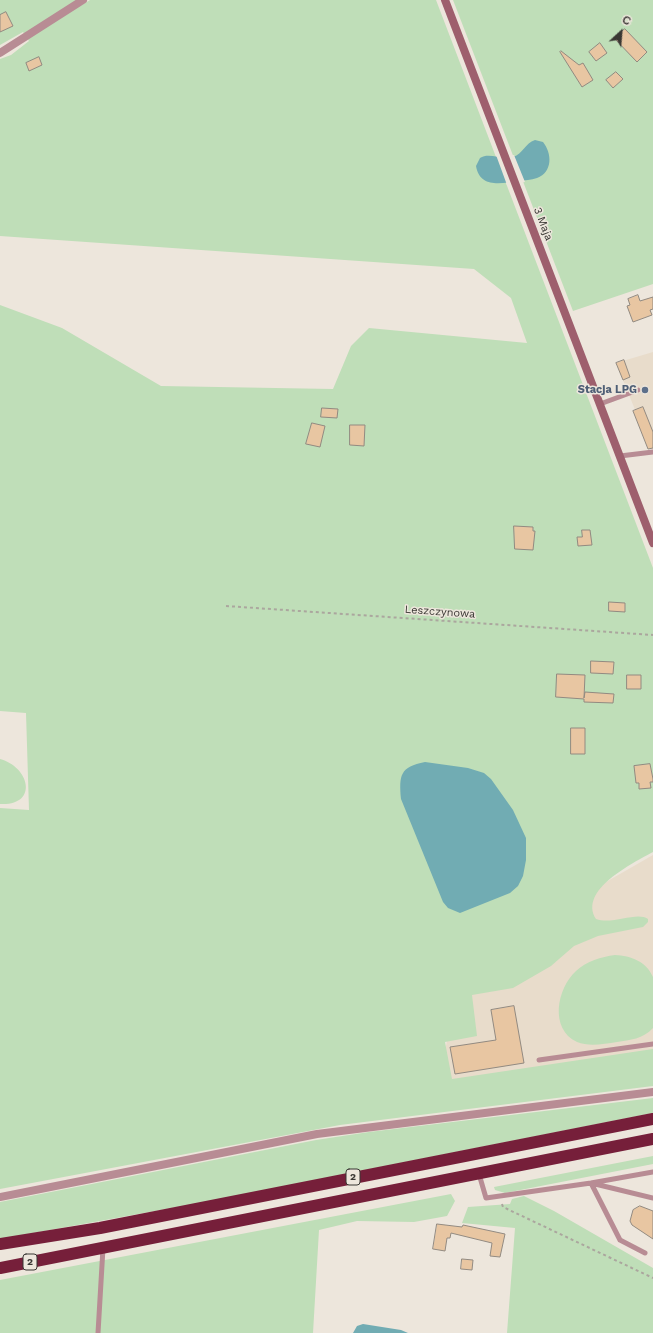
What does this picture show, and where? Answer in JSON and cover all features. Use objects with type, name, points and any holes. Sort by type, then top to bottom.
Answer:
[{"type":"highway","name":"2","points":[[0,1244],[100,1228],[653,1119]]},
{"type":"highway","name":"2","points":[[0,1268],[653,1138]]},
{"type":"street","points":[[0,52],[83,0]]},
{"type":"street","name":"3 Maja","points":[[445,0],[653,543]]},
{"type":"street","points":[[0,1197],[317,1134],[653,1092]]},
{"type":"lane","points":[[600,404],[638,390]]},
{"type":"lane","points":[[620,456],[653,452]]},
{"type":"lane","points":[[539,1060],[653,1044]]},
{"type":"lane","points":[[479,1173],[486,1198],[591,1183],[653,1172]]},
{"type":"lane","points":[[591,1183],[653,1198]]},
{"type":"lane","points":[[591,1183],[620,1240],[645,1253]]},
{"type":"lane","points":[[98,1333],[103,1248]]},
{"type":"path","name":"Leszczynowa","points":[[226,606],[653,634]]},
{"type":"path","points":[[499,1196],[503,1206],[653,1278]]},
{"type":"shaded area","points":[[653,352],[653,449],[651,449],[616,363]]},
{"type":"shaded area","points":[[653,855],[653,1056],[434,1098],[465,963]]},
{"type":"green space","points":[[0,0],[80,0],[80,6],[90,0],[436,0],[653,568],[653,852],[621,870],[610,879],[594,898],[592,908],[596,919],[610,920],[638,916],[648,919],[648,922],[643,927],[598,936],[574,946],[551,966],[513,988],[472,995],[477,1036],[445,1042],[452,1079],[653,1049],[653,1086],[340,1125],[0,1189],[0,808],[29,810],[26,713],[0,711],[0,305],[62,328],[161,386],[333,389],[351,346],[369,328],[527,343],[511,298],[474,269],[0,236],[0,59],[11,55],[29,41],[23,32],[0,45]]},
{"type":"green space","points":[[453,0],[653,0],[653,284],[573,311]]},
{"type":"green space","points":[[0,759],[10,763],[18,770],[26,785],[25,793],[21,799],[12,803],[0,804]]},
{"type":"green space","points":[[615,955],[637,960],[646,967],[653,977],[653,1028],[641,1037],[627,1041],[597,1045],[582,1044],[577,1042],[568,1036],[562,1028],[559,1018],[559,1008],[564,987],[569,978],[576,971],[589,962],[599,958]]},
{"type":"green space","points":[[653,1098],[653,1113],[194,1204],[0,1239],[0,1202],[316,1140],[369,1132]]},
{"type":"green space","points":[[653,1156],[653,1164],[505,1193],[495,1190],[494,1187]]},
{"type":"green space","points":[[451,1194],[455,1201],[447,1216],[414,1222],[357,1221],[319,1230],[313,1333],[0,1333],[0,1280]]},
{"type":"green space","points":[[524,1196],[554,1211],[653,1268],[653,1333],[507,1333],[515,1228],[462,1223],[468,1207],[510,1204],[512,1199]]},
{"type":"water","points":[[535,140],[543,142],[548,151],[549,157],[546,171],[537,178],[506,183],[493,183],[482,178],[478,173],[476,166],[480,158],[484,156],[505,158],[513,157],[519,154],[532,141]]},
{"type":"water","points":[[425,762],[468,768],[484,773],[491,779],[513,810],[526,838],[526,860],[523,876],[518,886],[510,893],[460,913],[448,908],[443,902],[401,799],[400,784],[403,773],[410,767]]},
{"type":"water","points":[[363,1324],[401,1330],[408,1333],[353,1333],[357,1326]]},
{"type":"pier","points":[[496,155],[502,157],[514,155],[525,182],[507,185]]},
{"type":"building","points":[[6,12],[13,26],[0,32],[0,15]]},
{"type":"building","points":[[625,29],[647,52],[637,62],[614,38]]},
{"type":"building","points":[[600,43],[607,53],[596,61],[589,52]]},
{"type":"building","points":[[561,51],[579,65],[583,63],[593,80],[582,87],[560,52]]},
{"type":"building","points":[[39,57],[42,65],[29,71],[26,63]]},
{"type":"building","points":[[616,72],[623,79],[613,88],[606,80]]},
{"type":"building","points":[[638,295],[640,301],[653,297],[653,309],[650,310],[652,315],[633,322],[627,306],[630,305],[628,299]]},
{"type":"building","points":[[624,360],[630,377],[623,380],[616,363]]},
{"type":"building","points":[[643,407],[653,432],[653,448],[648,449],[633,411]]},
{"type":"building","points":[[322,408],[338,409],[337,418],[321,417]]},
{"type":"building","points":[[312,423],[325,426],[320,447],[306,444]]},
{"type":"building","points":[[350,425],[365,425],[364,446],[350,445]]},
{"type":"building","points":[[514,526],[533,527],[533,531],[535,531],[533,550],[515,549]]},
{"type":"building","points":[[582,530],[590,530],[592,545],[578,546],[577,537],[582,537]]},
{"type":"building","points":[[609,602],[625,603],[625,612],[609,611]]},
{"type":"building","points":[[591,661],[614,662],[613,674],[591,673]]},
{"type":"building","points":[[557,674],[585,675],[584,698],[585,692],[614,694],[613,703],[584,702],[584,699],[556,697]]},
{"type":"building","points":[[627,675],[641,675],[641,689],[627,689]]},
{"type":"building","points":[[571,728],[585,728],[585,754],[571,754]]},
{"type":"building","points":[[650,764],[653,779],[653,782],[650,782],[651,788],[639,789],[639,783],[636,783],[634,766]]},
{"type":"building","points":[[514,1006],[524,1063],[455,1074],[450,1047],[496,1040],[491,1010]]},
{"type":"building","points":[[640,1206],[653,1211],[653,1239],[632,1225],[630,1221],[633,1210]]},
{"type":"building","points":[[437,1224],[462,1227],[463,1225],[505,1234],[500,1257],[490,1256],[492,1243],[451,1233],[450,1238],[447,1238],[445,1251],[433,1249]]},
{"type":"building","points":[[462,1259],[473,1260],[472,1270],[461,1269]]},
{"type":"place","name":"Stacja LPG","points":[[645,390]]}]
